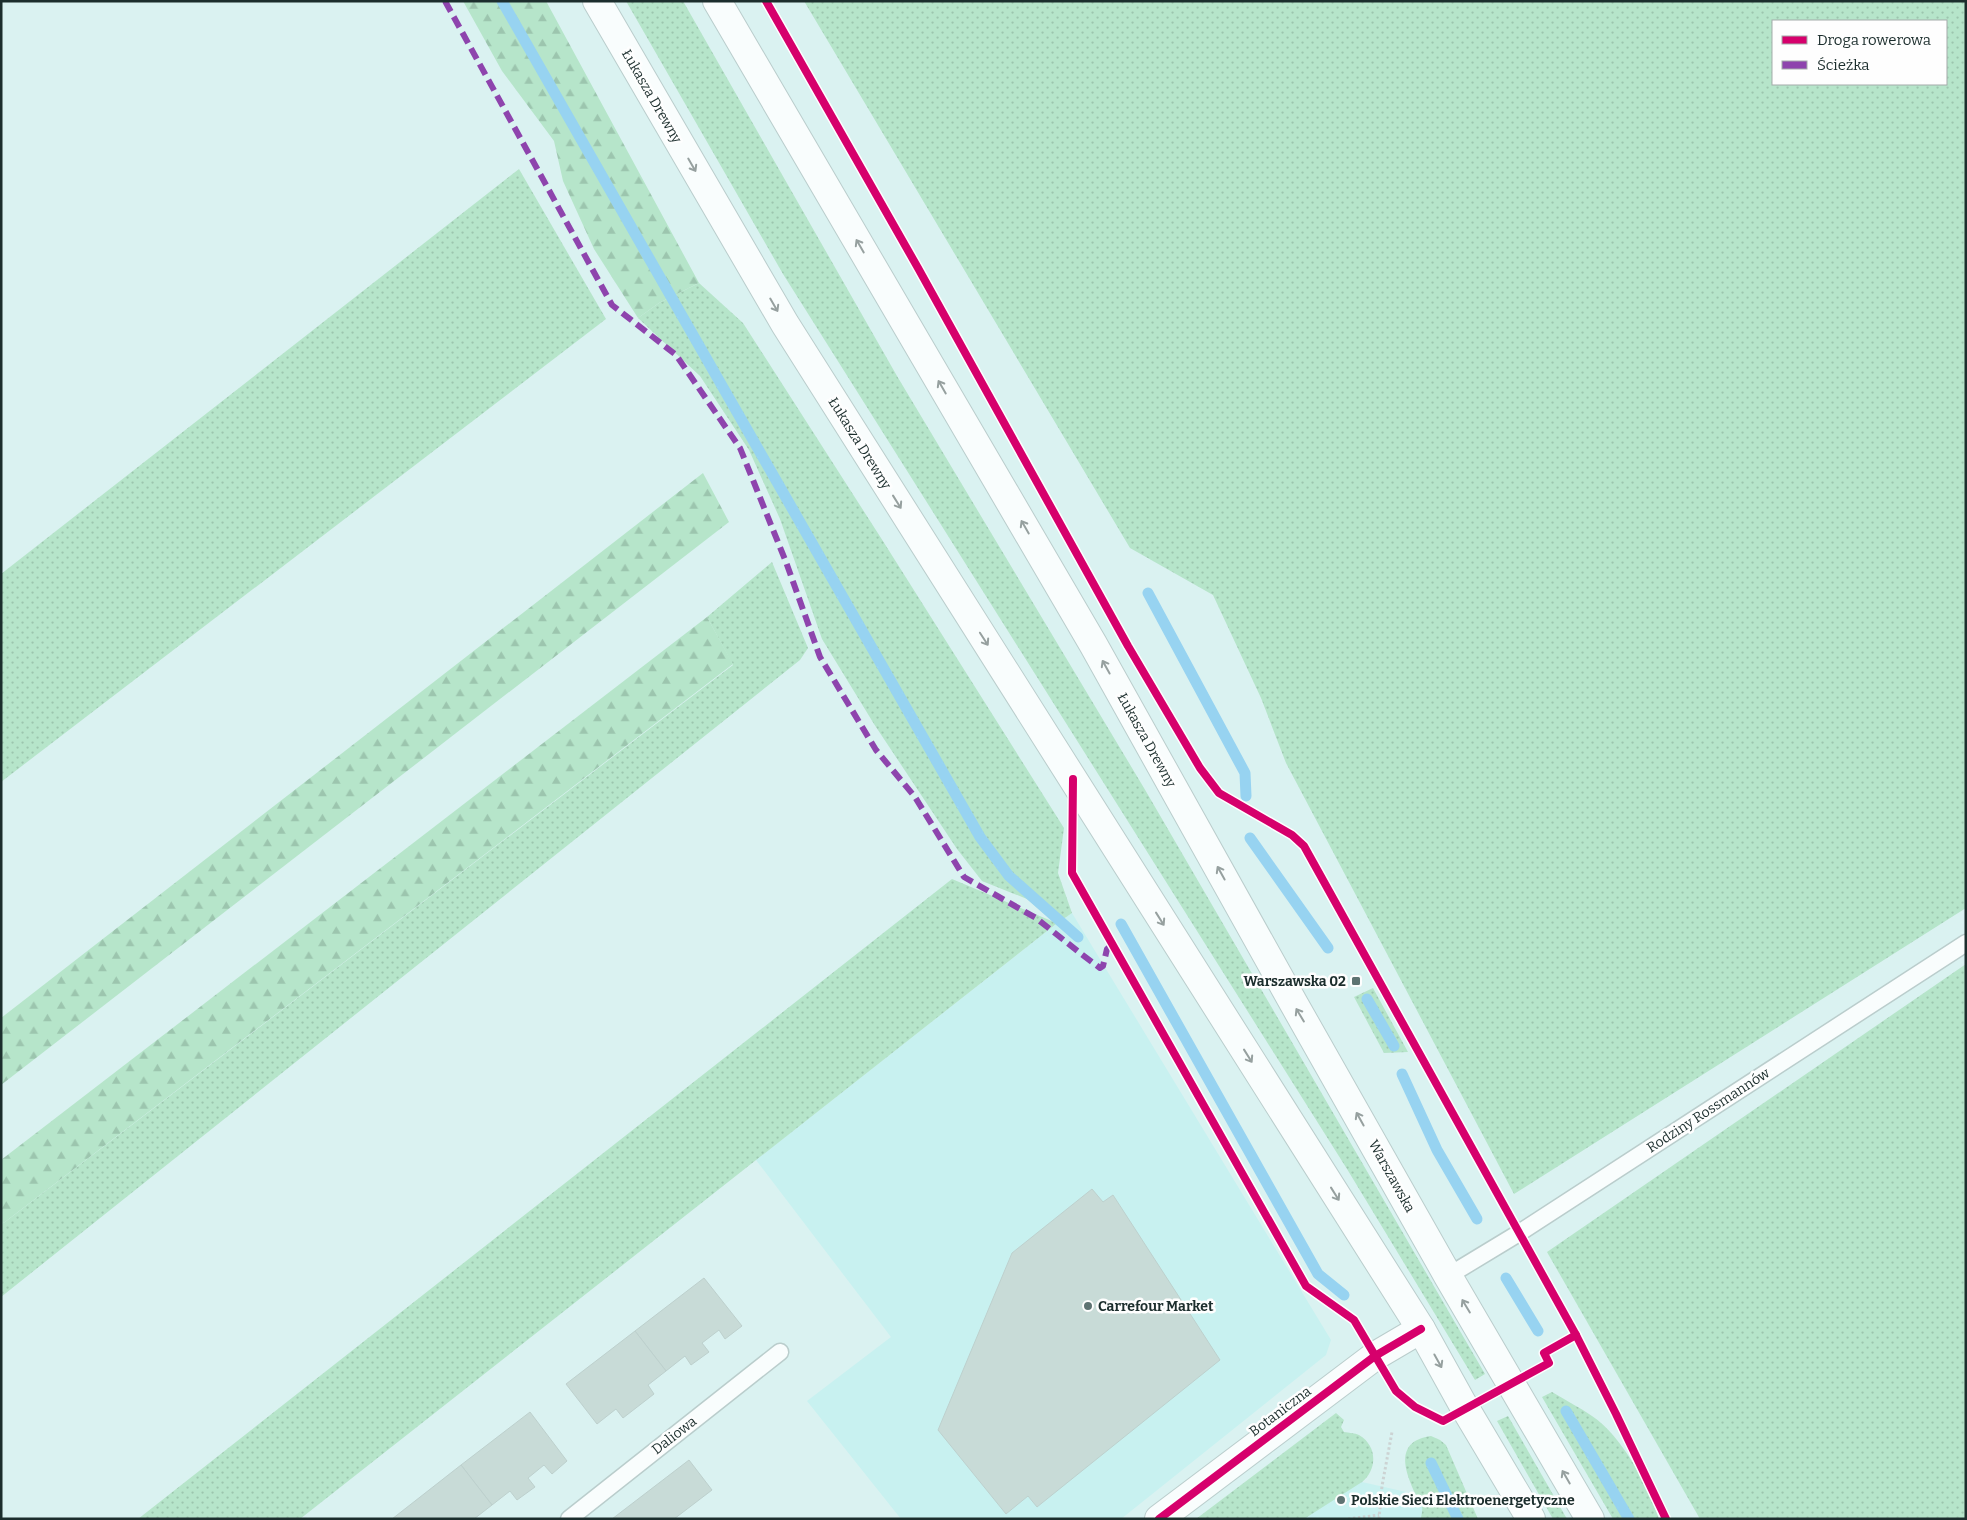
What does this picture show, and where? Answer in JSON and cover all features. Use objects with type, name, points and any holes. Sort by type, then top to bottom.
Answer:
[{"type":"main road","name":"Łukasza Drewny","points":[[598,1],[785,324],[1421,1329]]},
{"type":"main road","name":"Łukasza Drewny","points":[[717,1],[1093,644],[1198,832]]},
{"type":"main road","name":"Warszawska","points":[[1198,832],[1448,1276],[1590,1519]]},
{"type":"main road","name":"Botaniczna","points":[[1159,1519],[1375,1356],[1421,1329]]},
{"type":"main road","points":[[1421,1329],[1462,1403],[1531,1519]]},
{"type":"lane","name":"Rodziny Rossmannów","points":[[1448,1276],[1527,1228],[1966,943]]},
{"type":"lane","name":"Daliowa","points":[[569,1519],[780,1352]]},
{"type":"path","points":[[1348,1519],[1379,1517],[1382,1486],[1392,1432]]},
{"type":"shaded area","points":[[1072,913],[1331,1340],[1326,1355],[1121,1519],[901,1519],[807,1401],[891,1337],[756,1160]]},
{"type":"shaded area","name":"Polskie Sieci Elektroenergetyczne","points":[[1362,1482],[1415,1494],[1429,1519],[1234,1519]]},
{"type":"green space","points":[[463,1],[546,1],[699,283],[659,303],[638,318],[594,249],[563,181],[554,141],[502,71]]},
{"type":"green space","points":[[626,1],[683,1],[897,376],[1144,788],[1485,1374],[1475,1380],[1347,1169],[783,274]]},
{"type":"green space","points":[[804,1],[1966,1],[1966,908],[1514,1194],[1286,763],[1261,698],[1213,595],[1130,548]]},
{"type":"green space","points":[[519,169],[606,319],[1,782],[1,574]]},
{"type":"green space","points":[[699,283],[743,323],[1064,828],[1058,873],[1072,913],[300,1519],[138,1519],[952,879],[1054,922],[1027,899],[982,881],[957,849],[874,724],[822,639],[780,519],[749,450],[700,376],[638,318],[659,303]]},
{"type":"green space","points":[[703,473],[729,522],[1,1085],[1,1018]]},
{"type":"green space","points":[[772,562],[808,648],[800,660],[1,1297],[1,1225],[733,665],[707,617]]},
{"type":"green space","points":[[707,617],[733,664],[1,1225],[1,1160]]},
{"type":"green space","points":[[1966,964],[1966,1519],[1700,1519],[1547,1252]]},
{"type":"green space","points":[[1373,988],[1408,1052],[1384,1053],[1354,997]]},
{"type":"green space","points":[[1552,1392],[1592,1416],[1614,1436],[1633,1462],[1648,1491],[1659,1519],[1613,1519],[1542,1397]]},
{"type":"green space","points":[[1336,1413],[1344,1420],[1341,1427],[1344,1432],[1359,1435],[1370,1445],[1373,1465],[1371,1471],[1362,1482],[1304,1519],[1196,1519]]},
{"type":"green space","points":[[1508,1416],[1567,1519],[1553,1519],[1497,1421]]},
{"type":"green space","points":[[1431,1436],[1446,1445],[1478,1519],[1421,1519],[1422,1505],[1408,1475],[1405,1457],[1407,1450],[1412,1444],[1420,1439]]},
{"type":"building","name":"Carrefour Market","points":[[1092,1189],[1103,1202],[1113,1195],[1220,1360],[1037,1507],[1028,1496],[1006,1514],[938,1430],[1012,1253]]},
{"type":"building","points":[[704,1278],[742,1326],[725,1339],[719,1330],[702,1343],[709,1352],[691,1365],[685,1356],[666,1371],[635,1331]]},
{"type":"building","points":[[635,1331],[666,1371],[648,1385],[654,1394],[623,1418],[616,1409],[597,1424],[566,1384]]},
{"type":"building","points":[[530,1412],[567,1461],[552,1474],[544,1465],[528,1478],[535,1487],[517,1500],[510,1491],[492,1505],[461,1465]]},
{"type":"building","points":[[689,1460],[712,1490],[674,1519],[612,1519]]},
{"type":"building","points":[[461,1465],[492,1505],[474,1519],[392,1519]]},
{"type":"waterway","points":[[502,1],[980,837],[1009,876],[1078,937]]},
{"type":"waterway","points":[[1148,593],[1245,773],[1246,796]]},
{"type":"waterway","points":[[1250,838],[1328,948]]},
{"type":"waterway","points":[[1121,924],[1318,1274],[1344,1295]]},
{"type":"waterway","points":[[1367,999],[1394,1046]]},
{"type":"waterway","points":[[1402,1074],[1437,1150],[1477,1219]]},
{"type":"waterway","points":[[1506,1278],[1538,1331]]},
{"type":"waterway","points":[[1566,1411],[1629,1519]]},
{"type":"waterway","points":[[1431,1463],[1458,1519]]},
{"type":"marked path","points":[[445,1],[612,305],[676,355],[740,448],[786,562],[820,657],[876,750],[915,797],[964,877],[1036,918],[1100,968],[1103,966],[1107,949],[1113,944]]},
{"type":"cycle path","points":[[766,1],[918,268],[1128,646],[1200,768],[1219,793],[1292,835],[1304,846],[1576,1335],[1666,1519]]},
{"type":"cycle path","points":[[1073,779],[1072,873],[1306,1286],[1354,1320],[1396,1391],[1415,1407],[1443,1421],[1549,1363],[1544,1353],[1576,1335]]},
{"type":"cycle path","points":[[1159,1519],[1375,1356],[1421,1329]]},
{"type":"place","name":"Warszawska 02","points":[[1356,981]]},
{"type":"place","name":"Carrefour Market","points":[[1088,1306]]},
{"type":"place","name":"Polskie Sieci Elektroenergetyczne","points":[[1341,1500]]}]
